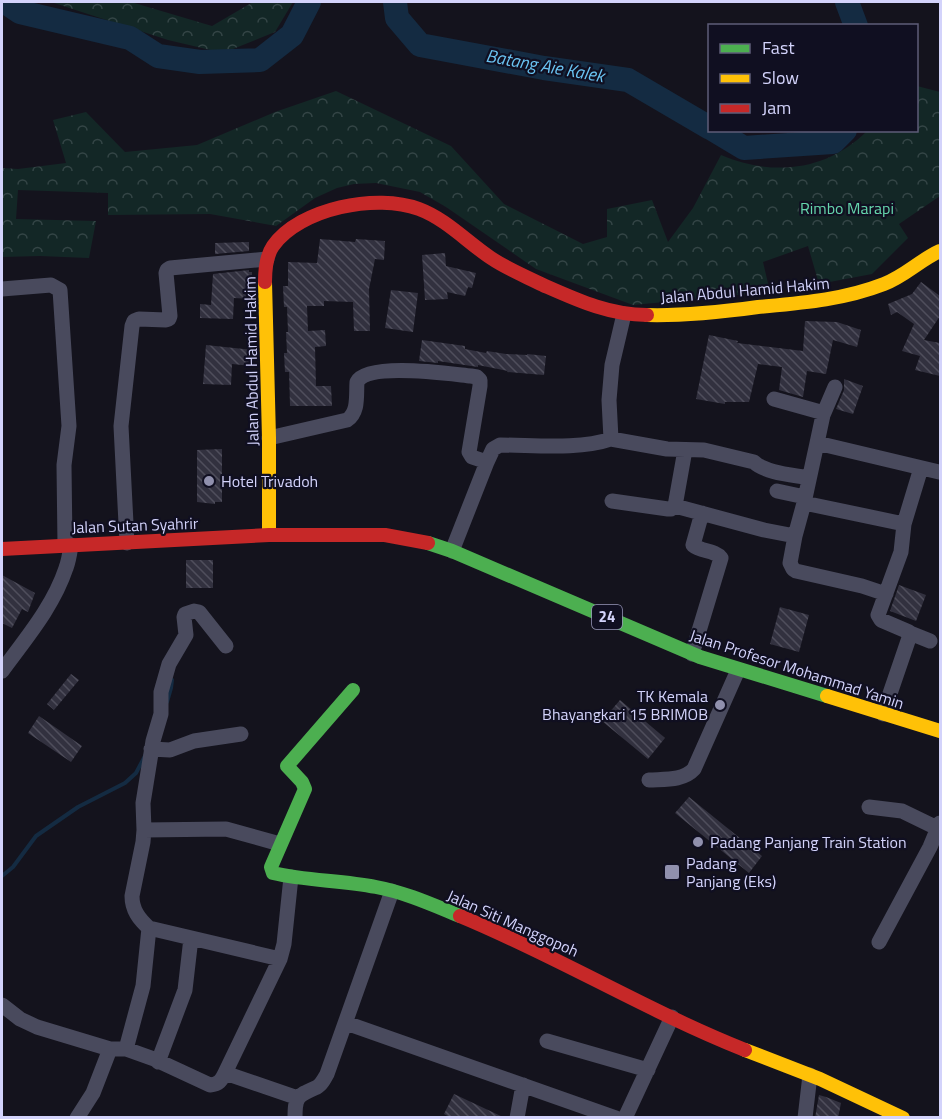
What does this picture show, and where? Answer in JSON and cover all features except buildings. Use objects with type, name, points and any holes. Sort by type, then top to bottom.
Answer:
[{"type":"main road","name":"Jalan Abdul Hamid Hakim","points":[[269,535],[265,276],[267,259],[274,244],[289,230],[307,219],[338,208],[373,203],[397,204],[420,209],[492,258],[523,276],[588,305],[624,314],[697,314],[829,300],[865,291],[901,276],[935,254],[939,236]]},
{"type":"main road","name":"Jalan Sutan Syahrir","points":[[2,549],[269,535]]},
{"type":"main road","name":"Jalan Profesor Mohammad Yamin","points":[[269,535],[386,535],[419,541],[452,551],[692,654],[940,731]]},
{"type":"main road","points":[[291,877],[271,871],[280,844],[305,789],[303,782],[287,766],[353,690]]},
{"type":"main road","name":"Jalan Siti Manggopoh","points":[[291,877],[372,886],[392,891],[457,916],[760,1057],[810,1075],[903,1118]]},
{"type":"street","points":[[126,543],[121,426],[134,321],[169,319],[166,273],[170,268],[267,259]]},
{"type":"street","points":[[2,289],[51,285],[60,290],[69,426],[64,465],[67,567],[42,616],[2,671]]},
{"type":"street","points":[[612,439],[609,400],[612,365],[624,314]]},
{"type":"street","points":[[269,438],[352,417],[355,410],[357,382],[366,374],[388,371],[471,376],[480,380],[480,386],[469,452],[472,457],[487,462]]},
{"type":"street","points":[[835,387],[824,413],[790,564],[793,569],[886,594]]},
{"type":"street","points":[[774,399],[824,413]]},
{"type":"street","points":[[452,551],[487,462],[493,449],[500,445],[579,445],[612,439],[667,449],[718,452],[754,462],[760,468],[809,478]]},
{"type":"street","points":[[817,443],[939,472]]},
{"type":"street","points":[[675,506],[685,450]]},
{"type":"street","points":[[921,468],[904,524],[901,552],[878,617],[930,641]]},
{"type":"street","points":[[777,491],[904,524]]},
{"type":"street","points":[[612,501],[668,509],[675,506],[795,536]]},
{"type":"street","points":[[692,654],[721,558],[718,554],[696,548],[693,545],[702,513]]},
{"type":"street","points":[[226,645],[199,612],[185,614],[186,635],[169,664],[160,697],[160,720],[154,735],[142,803],[143,842],[132,904],[141,921],[149,928],[280,959]]},
{"type":"street","points":[[883,714],[910,633]]},
{"type":"street","points":[[649,780],[683,777],[690,774],[738,670]]},
{"type":"street","points":[[151,749],[170,750],[194,741],[240,734]]},
{"type":"street","points":[[869,807],[902,811],[940,826],[879,942]]},
{"type":"street","points":[[144,830],[226,829],[280,844]]},
{"type":"street","points":[[2,1005],[20,1019],[37,1027],[110,1049],[126,1049],[210,1085],[216,1084],[220,1082],[225,1073],[280,959],[286,932],[291,877]]},
{"type":"street","points":[[295,1118],[298,1098],[304,1092],[316,1087],[327,1074],[392,891]]},
{"type":"street","points":[[126,1049],[143,986],[149,928]]},
{"type":"street","points":[[158,1062],[185,990],[191,938]]},
{"type":"street","points":[[625,1118],[672,1017]]},
{"type":"street","points":[[346,1023],[616,1118]]},
{"type":"street","points":[[547,1041],[648,1070]]},
{"type":"street","points":[[77,1118],[93,1094],[110,1049]]},
{"type":"street","points":[[225,1073],[298,1098]]},
{"type":"street","points":[[805,1118],[810,1075]]},
{"type":"street","points":[[517,1118],[523,1085]]},
{"type":"green space","points":[[51,2],[131,2],[212,26],[253,2],[293,2],[275,32],[223,53],[168,40]]},
{"type":"green space","name":"Rimbo Marapi","points":[[918,86],[940,92],[940,196],[899,224],[908,238],[872,274],[819,284],[808,246],[763,262],[770,292],[633,305],[536,269],[446,207],[420,192],[376,183],[354,184],[337,188],[315,198],[276,226],[210,214],[108,215],[108,193],[18,190],[16,219],[96,221],[89,258],[2,257],[2,168],[18,169],[66,163],[53,120],[86,112],[125,152],[197,145],[275,112],[336,91],[451,146],[504,204],[583,244],[607,237],[607,209],[652,200],[668,242],[693,208],[721,155],[741,162],[780,168],[817,162],[835,155],[866,132],[918,132]]},
{"type":"waterway","name":"Batang Aie Kalek","points":[[5,2],[20,12],[130,38],[158,56],[200,62],[260,60],[292,35],[309,2]]},
{"type":"waterway","name":"Batang Aie Kalek","points":[[395,2],[397,18],[420,45],[544,68],[628,80],[708,127]]},
{"type":"waterway","name":"Batang Aie Kalek","points":[[847,2],[855,24]]},
{"type":"waterway","name":"Batang Aie Kalek","points":[[717,132],[744,148],[833,142],[843,132]]},
{"type":"waterway","points":[[167,702],[172,680]]},
{"type":"waterway","points":[[2,876],[13,867],[36,836],[78,807],[125,783],[136,773],[146,754]]},
{"type":"traffic: fast","points":[[428,543],[452,551],[700,657],[827,696]]},
{"type":"traffic: fast","points":[[353,690],[287,766],[302,782],[305,789],[271,867],[273,873],[387,889],[460,916]]},
{"type":"traffic: slow","points":[[647,315],[716,312],[837,297],[892,281],[940,251]]},
{"type":"traffic: slow","points":[[265,282],[269,535]]},
{"type":"traffic: slow","points":[[827,696],[940,731]]},
{"type":"traffic: slow","points":[[745,1050],[820,1079],[903,1118]]},
{"type":"traffic: jam","points":[[265,282],[267,259],[273,246],[285,233],[301,222],[340,207],[361,204],[402,204],[429,213],[497,262],[543,285],[594,306],[647,315]]},
{"type":"traffic: jam","points":[[2,549],[269,535],[385,535],[428,543]]},
{"type":"traffic: jam","points":[[460,916],[745,1050]]},
{"type":"place","name":"Hotel Trivadoh","points":[[209,481]]},
{"type":"place","name":"TK Kemala Bhayangkari 15 BRIMOB","points":[[720,705]]},
{"type":"place","name":"Padang Panjang Train Station","points":[[698,842]]},
{"type":"place","name":"Padang Panjang (Eks)","points":[[672,872]]}]
